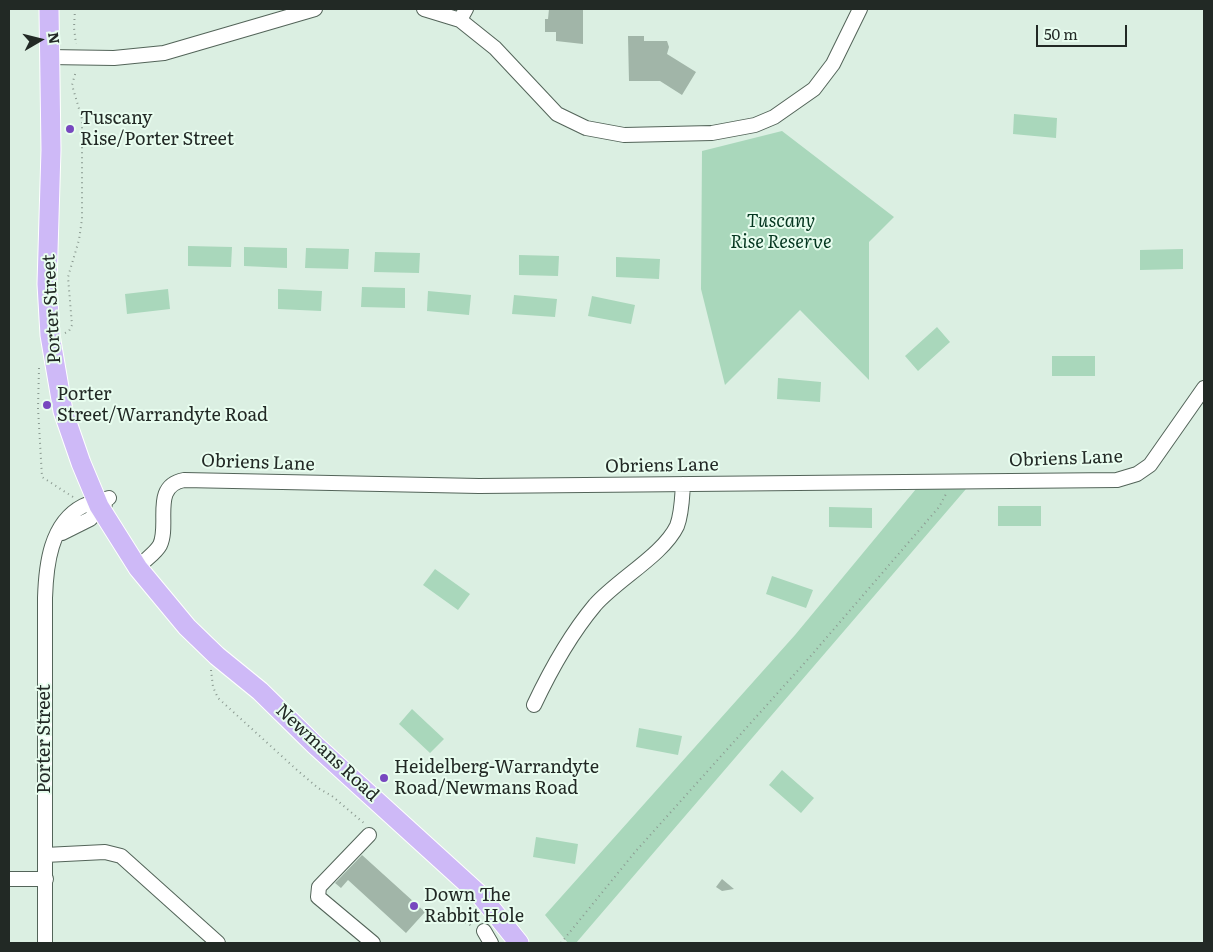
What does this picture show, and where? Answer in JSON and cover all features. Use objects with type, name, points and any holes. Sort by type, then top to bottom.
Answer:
[{"type":"main road","name":"Porter Street","points":[[48,10],[51,150],[47,284],[50,335],[57,380],[69,431],[98,504]]},
{"type":"main road","name":"Porter Street","points":[[49,229],[65,374],[98,504]]},
{"type":"main road","name":"Newmans Road","points":[[98,504],[187,627],[217,656],[400,804],[514,918],[533,943]]},
{"type":"main road","name":"Newmans Road","points":[[260,691],[315,745],[481,896],[519,943]]},
{"type":"street","points":[[50,56],[114,58],[164,53],[315,9]]},
{"type":"street","points":[[424,9],[463,14],[557,114],[586,128],[624,135],[712,133],[755,125],[774,117],[801,100],[814,89],[833,64],[860,9]]},
{"type":"street","name":"Obriens Lane","points":[[142,563],[160,543],[164,499],[168,488],[175,482],[184,480],[479,486],[1117,480],[1137,474],[1150,465],[1204,388]]},
{"type":"street","points":[[534,705],[557,656],[580,623],[618,582],[661,547],[671,536],[680,512],[682,484]]},
{"type":"street","points":[[57,536],[90,519],[98,504]]},
{"type":"street","name":"Porter Street","points":[[45,943],[46,575],[52,546],[67,520],[98,504]]},
{"type":"street","points":[[367,830],[319,887],[318,897],[372,943]]},
{"type":"street","points":[[45,854],[105,852],[121,856],[218,943]]},
{"type":"street","points":[[9,879],[46,879]]},
{"type":"street","points":[[484,930],[491,943]]},
{"type":"path","points":[[75,9],[74,28],[77,49]]},
{"type":"path","points":[[60,333],[69,331],[72,325],[68,277],[79,240],[82,219],[82,119],[72,85],[77,66]]},
{"type":"path","points":[[39,364],[38,408],[42,477],[98,504]]},
{"type":"path","points":[[560,943],[635,852],[803,665],[939,508],[953,481]]},
{"type":"path","points":[[211,667],[213,687],[218,698],[297,770],[318,788],[332,796],[367,830]]},
{"type":"path","points":[[450,910],[454,916],[484,930]]},
{"type":"green space","points":[[1014,114],[1057,118],[1056,138],[1013,134]]},
{"type":"green space","name":"Tuscany Rise Reserve","points":[[782,131],[894,217],[869,242],[869,380],[800,310],[725,385],[701,289],[702,151]]},
{"type":"green space","points":[[188,246],[232,247],[231,267],[188,266]]},
{"type":"green space","points":[[244,247],[287,248],[287,268],[244,266]]},
{"type":"green space","points":[[306,248],[349,249],[348,269],[305,268]]},
{"type":"green space","points":[[1183,249],[1183,269],[1140,270],[1140,250]]},
{"type":"green space","points":[[375,252],[420,253],[419,273],[374,272]]},
{"type":"green space","points":[[519,255],[559,256],[558,276],[519,275]]},
{"type":"green space","points":[[616,257],[660,259],[659,279],[616,277]]},
{"type":"green space","points":[[362,287],[405,288],[405,308],[361,307]]},
{"type":"green space","points":[[168,289],[170,309],[127,314],[125,294]]},
{"type":"green space","points":[[278,289],[322,291],[321,311],[278,309]]},
{"type":"green space","points":[[428,291],[471,295],[469,315],[427,311]]},
{"type":"green space","points":[[514,295],[557,299],[555,317],[512,314]]},
{"type":"green space","points":[[592,296],[635,305],[631,324],[588,316]]},
{"type":"green space","points":[[937,327],[950,342],[918,371],[905,356]]},
{"type":"green space","points":[[1052,356],[1095,356],[1095,376],[1052,376]]},
{"type":"green space","points":[[778,378],[821,382],[820,402],[777,399]]},
{"type":"green space","points":[[916,489],[966,489],[576,943],[568,943],[545,915],[795,635]]},
{"type":"green space","points":[[998,506],[1041,506],[1041,526],[998,526]]},
{"type":"green space","points":[[829,507],[872,508],[872,528],[829,527]]},
{"type":"green space","points":[[435,569],[470,594],[458,610],[423,585]]},
{"type":"green space","points":[[772,576],[813,590],[806,608],[766,594]]},
{"type":"green space","points":[[412,709],[444,739],[430,753],[399,724]]},
{"type":"green space","points":[[639,728],[682,736],[678,755],[636,747]]},
{"type":"green space","points":[[782,770],[814,798],[801,813],[769,785]]},
{"type":"green space","points":[[536,837],[578,844],[575,864],[533,857]]},
{"type":"building","points":[[549,9],[583,9],[583,44],[556,41],[556,32],[545,32],[545,19],[548,19]]},
{"type":"building","points":[[628,36],[644,36],[644,41],[667,41],[669,47],[667,54],[696,72],[682,95],[660,81],[629,81]]},
{"type":"building","points":[[362,855],[425,912],[406,933],[348,880],[341,888],[335,883]]},
{"type":"building","points":[[722,879],[734,889],[722,891],[716,887]]},
{"type":"place","name":"Tuscany Rise/Porter Street","points":[[70,129]]},
{"type":"place","name":"Porter Street/Warrandyte Road","points":[[47,405]]},
{"type":"place","name":"Heidelberg-Warrandyte Road/Newmans Road","points":[[384,778]]},
{"type":"place","name":"Down The Rabbit Hole","points":[[414,906]]}]
